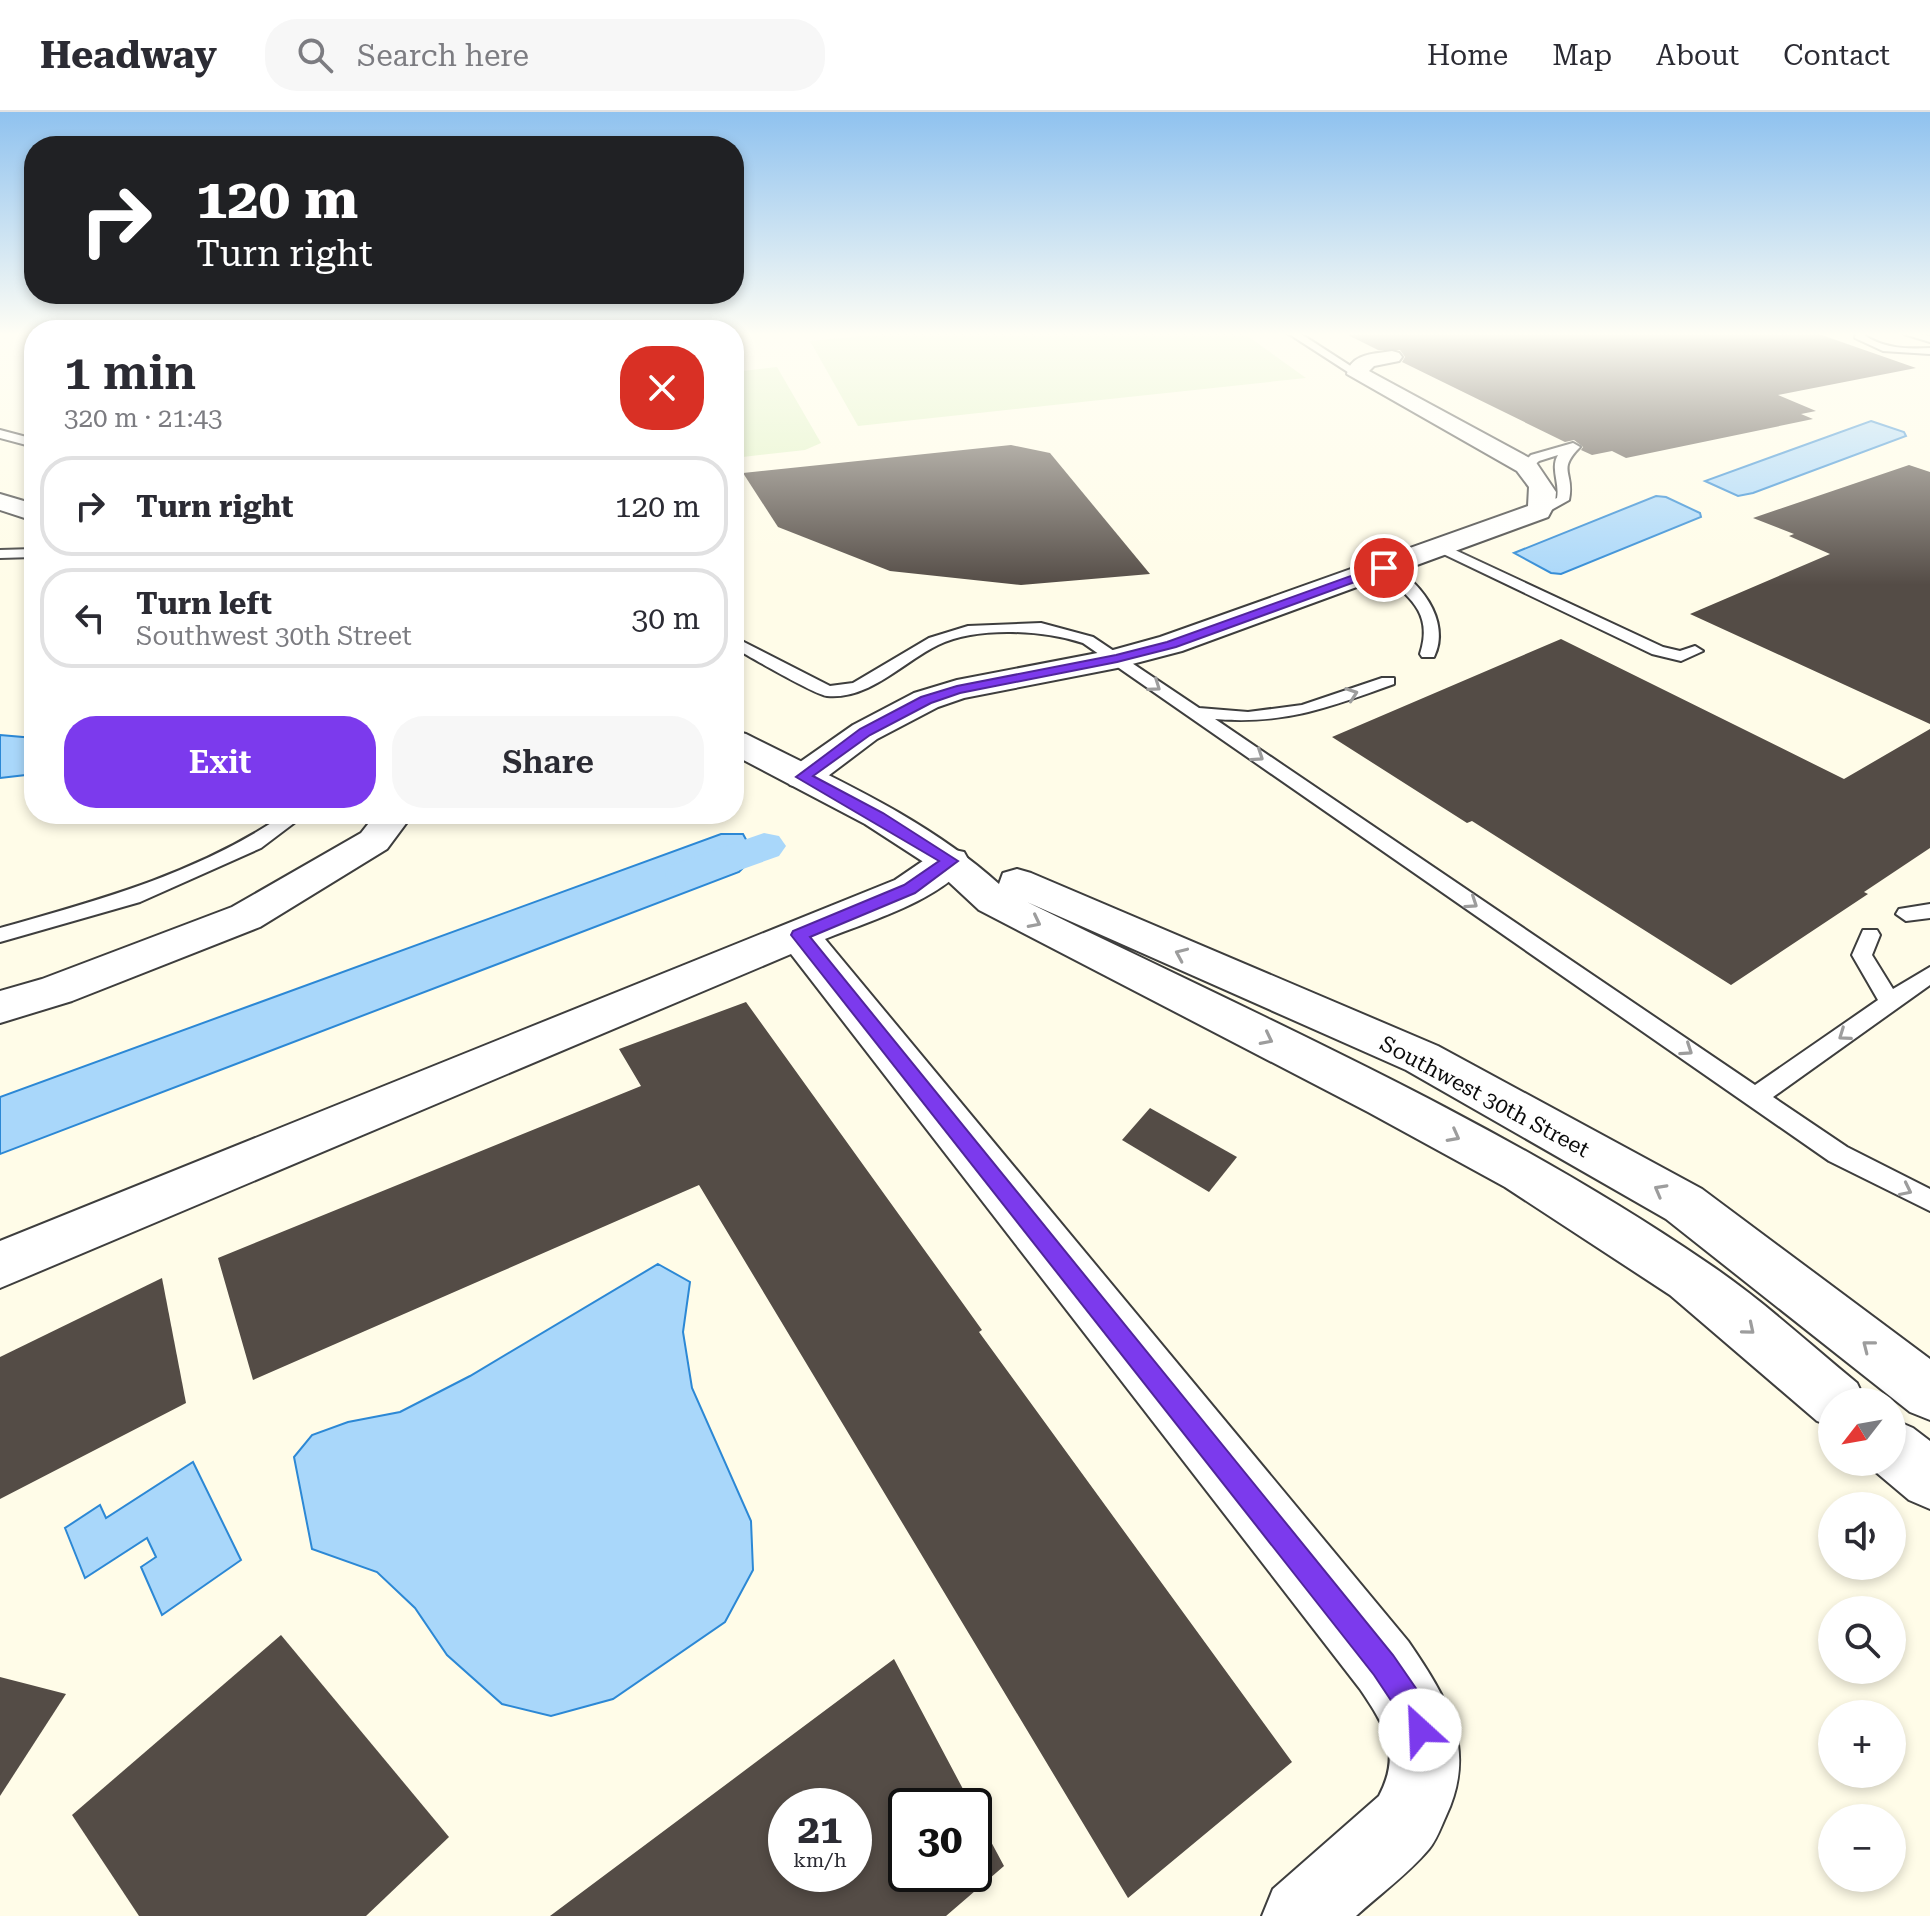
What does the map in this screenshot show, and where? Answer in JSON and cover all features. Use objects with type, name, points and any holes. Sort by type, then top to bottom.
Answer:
[{"type":"street","points":[[803,777],[865,732],[926,700],[957,690],[1117,659],[1171,644],[1539,511],[1545,500],[1545,489],[1526,466],[1435,416]]},
{"type":"street","points":[[0,482],[24,489]]},
{"type":"street","points":[[0,502],[24,510]]},
{"type":"street","name":"Southwest 30th Street","points":[[744,746],[878,816],[950,861],[993,901],[1385,1099],[1523,1173],[1689,1279],[1820,1388]]},
{"type":"street","points":[[0,1007],[57,990],[246,917],[374,841],[387,824]]},
{"type":"street","points":[[0,1265],[909,889],[950,861]]},
{"type":"street","name":"Southwest 30th Street","points":[[950,861],[1011,879],[1422,1058],[1684,1204],[1930,1393]]},
{"type":"street","points":[[799,935],[1384,1665],[1414,1710],[1426,1750],[1423,1786],[1405,1822],[1300,1916]]},
{"type":"street","points":[[1906,1459],[1930,1479]]},
{"type":"lane","points":[[0,434],[24,440]]},
{"type":"lane","points":[[1526,466],[1543,455],[1574,447],[1561,455],[1558,462],[1567,488],[1563,500],[1539,511]]},
{"type":"lane","points":[[1440,547],[1658,651],[1681,656],[1695,651]]},
{"type":"lane","points":[[0,554],[24,553]]},
{"type":"lane","points":[[1384,568],[1428,611],[1434,629],[1428,654]]},
{"type":"lane","points":[[744,647],[828,691],[857,687],[934,641],[968,631],[1058,630],[1088,640],[1838,1154],[1930,1201]]},
{"type":"lane","points":[[1193,712],[1248,717],[1305,710],[1388,681]]},
{"type":"lane","points":[[0,935],[133,897],[254,844],[283,824]]},
{"type":"lane","points":[[1906,914],[1930,911]]},
{"type":"lane","points":[[1870,935],[1862,955],[1890,1002]]},
{"type":"lane","points":[[1756,1097],[1930,974]]},
{"type":"green space","points":[[744,416],[805,416],[821,443],[805,450],[744,457]]},
{"type":"green space","points":[[852,416],[950,416],[858,426]]},
{"type":"water","points":[[1871,421],[1904,432],[1906,436],[1753,493],[1738,496],[1705,481]]},
{"type":"water","points":[[1656,496],[1666,497],[1700,513],[1701,517],[1561,574],[1551,573],[1514,553]]},
{"type":"water","points":[[0,735],[24,737],[24,775],[0,778]]},
{"type":"water","points":[[721,834],[743,834],[755,856],[739,872],[0,1154],[0,1097]]},
{"type":"water","points":[[658,1264],[690,1282],[683,1332],[692,1388],[751,1521],[753,1570],[725,1622],[613,1699],[551,1716],[502,1704],[447,1655],[415,1608],[377,1572],[312,1549],[294,1457],[312,1435],[348,1422],[400,1412],[470,1376]]},
{"type":"water","points":[[193,1462],[241,1560],[162,1615],[141,1567],[156,1557],[147,1538],[85,1578],[65,1528],[100,1505],[106,1518]]},
{"type":"building","points":[[1512,416],[1806,416],[1813,419],[1626,458],[1612,451],[1592,455],[1581,450],[1583,447],[1574,440],[1565,442]]},
{"type":"building","points":[[1011,445],[1050,453],[1150,574],[1021,585],[890,571],[778,527],[744,473]]},
{"type":"building","points":[[1909,465],[1930,472],[1930,724],[1690,614],[1830,554],[1789,536],[1794,534],[1753,518]]},
{"type":"building","points":[[1561,639],[1844,779],[1930,729],[1930,848],[1864,892],[1868,894],[1731,985],[1472,821],[1467,823],[1332,737]]},
{"type":"building","points":[[746,1002],[982,1330],[979,1332],[1292,1762],[1128,1898],[699,1185],[253,1380],[218,1258],[641,1086],[619,1049]]},
{"type":"building","points":[[1150,1108],[1237,1157],[1209,1192],[1122,1140]]},
{"type":"building","points":[[162,1278],[186,1403],[0,1499],[0,1357]]},
{"type":"building","points":[[281,1635],[449,1837],[366,1916],[139,1916],[72,1815]]},
{"type":"building","points":[[894,1659],[962,1788],[888,1788],[888,1892],[974,1892],[946,1916],[550,1916]]},
{"type":"building","points":[[0,1677],[66,1694],[0,1796]]},
{"type":"building","points":[[992,1844],[1004,1866],[992,1876]]},
{"type":"waterway","points":[[687,875],[764,846]]},
{"type":"route","points":[[1384,568],[1171,644],[1117,659],[957,690],[926,700],[865,732],[803,777],[878,816],[950,861],[909,889],[799,935],[1384,1665],[1414,1710],[1420,1730]]}]
